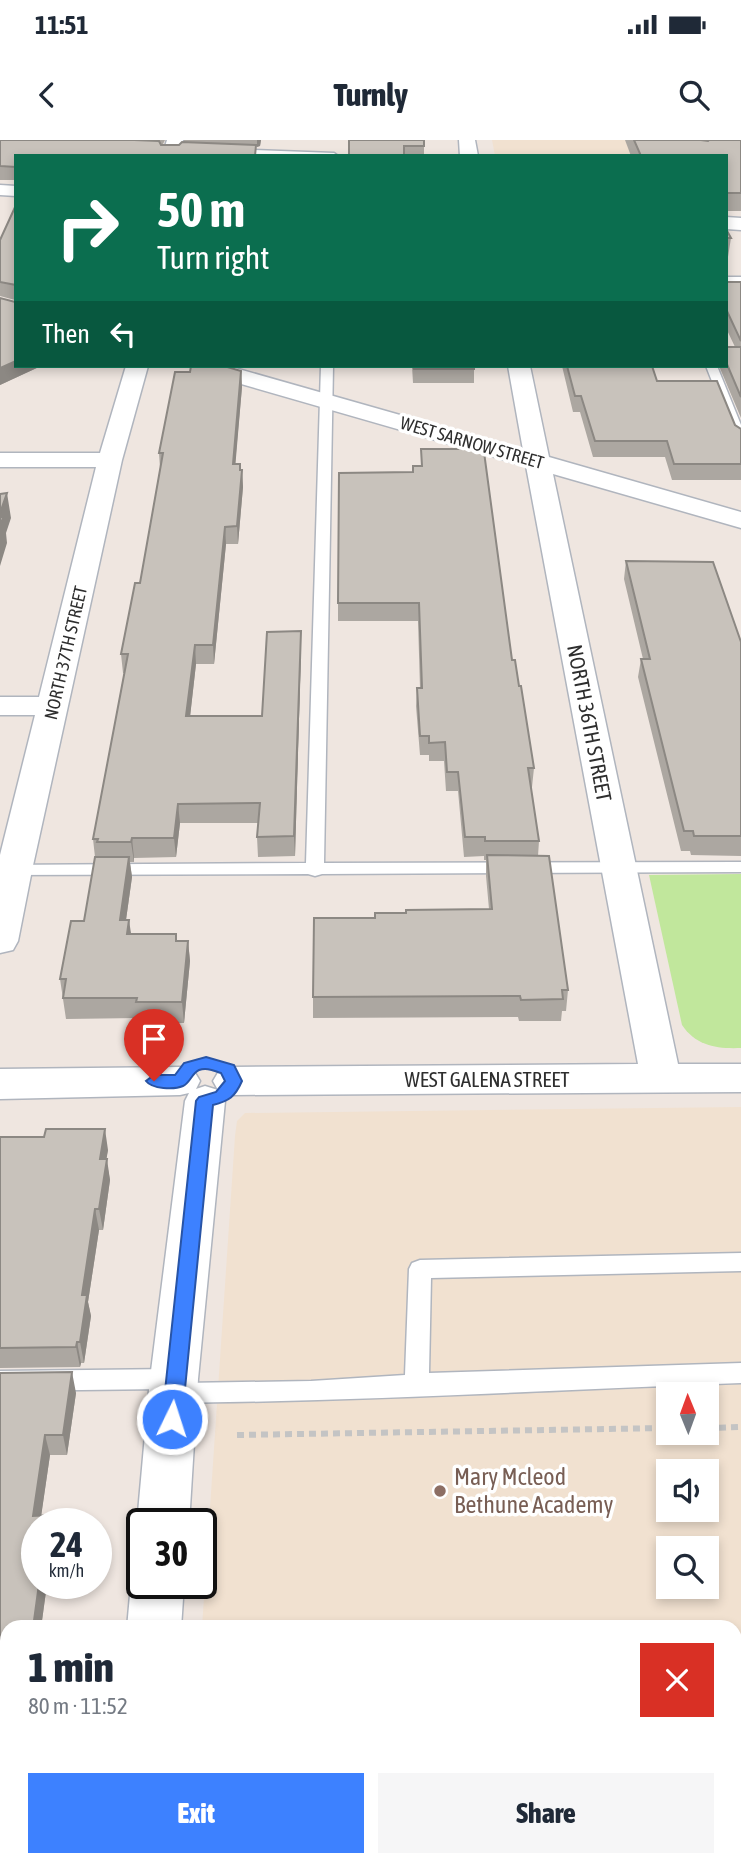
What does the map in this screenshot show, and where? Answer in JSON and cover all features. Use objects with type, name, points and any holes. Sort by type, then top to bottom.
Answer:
[{"type":"street","name":"NORTH 37TH STREET","points":[[0,941],[7,870],[54,706],[110,460],[136,368]]},
{"type":"street","name":"WEST SARNOW STREET","points":[[211,368],[741,520]]},
{"type":"street","name":"NORTH 36TH STREET","points":[[519,368],[617,869],[661,1079]]},
{"type":"street","points":[[0,460],[110,460]]},
{"type":"street","points":[[0,706],[54,706]]},
{"type":"street","name":"WEST GALENA STREET","points":[[0,1084],[206,1088],[741,1079]]},
{"type":"street","points":[[164,1508],[174,1386],[206,1088]]},
{"type":"street","points":[[155,1620],[157,1599]]},
{"type":"lane","points":[[220,151],[322,151]]},
{"type":"lane","points":[[315,870],[327,368]]},
{"type":"lane","points":[[712,368],[741,440]]},
{"type":"lane","points":[[7,870],[741,867]]},
{"type":"lane","points":[[417,1384],[420,1269],[741,1262]]},
{"type":"lane","points":[[0,1381],[311,1391],[417,1384],[741,1373]]},
{"type":"path","points":[[719,1428],[741,1427]]},
{"type":"path","points":[[237,1435],[656,1428]]},
{"type":"shaded area","points":[[492,140],[730,140],[726,154],[495,154]]},
{"type":"shaded area","name":"Mary Mcleod Bethune Academy","points":[[741,1107],[741,1620],[202,1620],[204,1599],[217,1599],[217,1508],[210,1508],[237,1121],[245,1113]]},
{"type":"green space","points":[[741,874],[741,1048],[724,1048],[700,1042],[682,1025],[649,875]]},
{"type":"building","points":[[0,140],[134,140],[159,141],[161,145],[179,145],[182,142],[256,145],[255,154],[14,154],[14,167],[0,166]]},
{"type":"building","points":[[349,140],[424,140],[424,146],[404,146],[404,154],[349,154]]},
{"type":"building","points":[[634,140],[741,140],[741,193],[728,193],[728,154],[640,154]]},
{"type":"building","points":[[14,209],[14,285],[0,282],[0,240]]},
{"type":"building","points":[[728,282],[741,282],[741,341],[728,313]]},
{"type":"building","points":[[0,298],[14,302],[14,362],[0,368]]},
{"type":"building","points":[[728,347],[741,347],[741,397],[728,367]]},
{"type":"building","points":[[191,368],[231,368],[241,371],[233,464],[240,464],[242,470],[237,526],[225,527],[213,645],[195,645],[186,716],[262,716],[267,632],[301,631],[294,836],[257,837],[260,803],[178,804],[174,838],[132,838],[131,842],[97,842],[98,839],[93,839],[128,654],[121,654],[135,583],[140,583],[163,453],[159,453],[175,372],[190,372]]},
{"type":"building","points":[[414,368],[474,368],[474,369]]},
{"type":"building","points":[[568,368],[653,368],[657,381],[717,381],[735,425],[741,429],[741,464],[674,464],[667,441],[595,441],[581,396],[575,396]]},
{"type":"building","points":[[421,449],[473,449],[474,452],[484,452],[512,660],[515,660],[521,686],[534,768],[528,768],[539,841],[485,841],[485,837],[465,837],[458,772],[447,772],[445,742],[429,743],[429,736],[420,736],[417,688],[422,688],[419,603],[338,603],[339,473],[413,472],[413,466],[422,466]]},
{"type":"building","points":[[7,493],[0,513],[0,494]]},
{"type":"building","points":[[626,561],[713,562],[741,642],[741,836],[694,836],[693,831],[684,831],[641,659],[650,659]]},
{"type":"building","points":[[487,855],[549,856],[568,990],[562,990],[563,999],[521,1000],[520,996],[313,997],[314,918],[375,918],[375,913],[406,913],[406,910],[492,909]]},
{"type":"building","points":[[95,857],[129,857],[120,920],[129,920],[127,934],[176,934],[176,941],[188,941],[182,1002],[136,1002],[137,998],[63,998],[66,979],[60,979],[71,921],[84,921]]},
{"type":"building","points":[[46,1129],[105,1129],[100,1159],[107,1159],[99,1209],[95,1209],[82,1295],[87,1295],[80,1342],[77,1342],[76,1347],[0,1348],[0,1137],[44,1137]]},
{"type":"building","points":[[72,1372],[63,1435],[45,1435],[34,1508],[21,1508],[21,1599],[37,1599],[34,1620],[0,1620],[0,1373]]},
{"type":"place","name":"Mary Mcleod Bethune Academy","points":[[440,1491]]},
{"type":"route","points":[[154,1081],[180,1081],[180,1077],[190,1067],[214,1063],[228,1069],[233,1081],[229,1092],[222,1097],[205,1101],[174,1379],[172,1419]]}]
